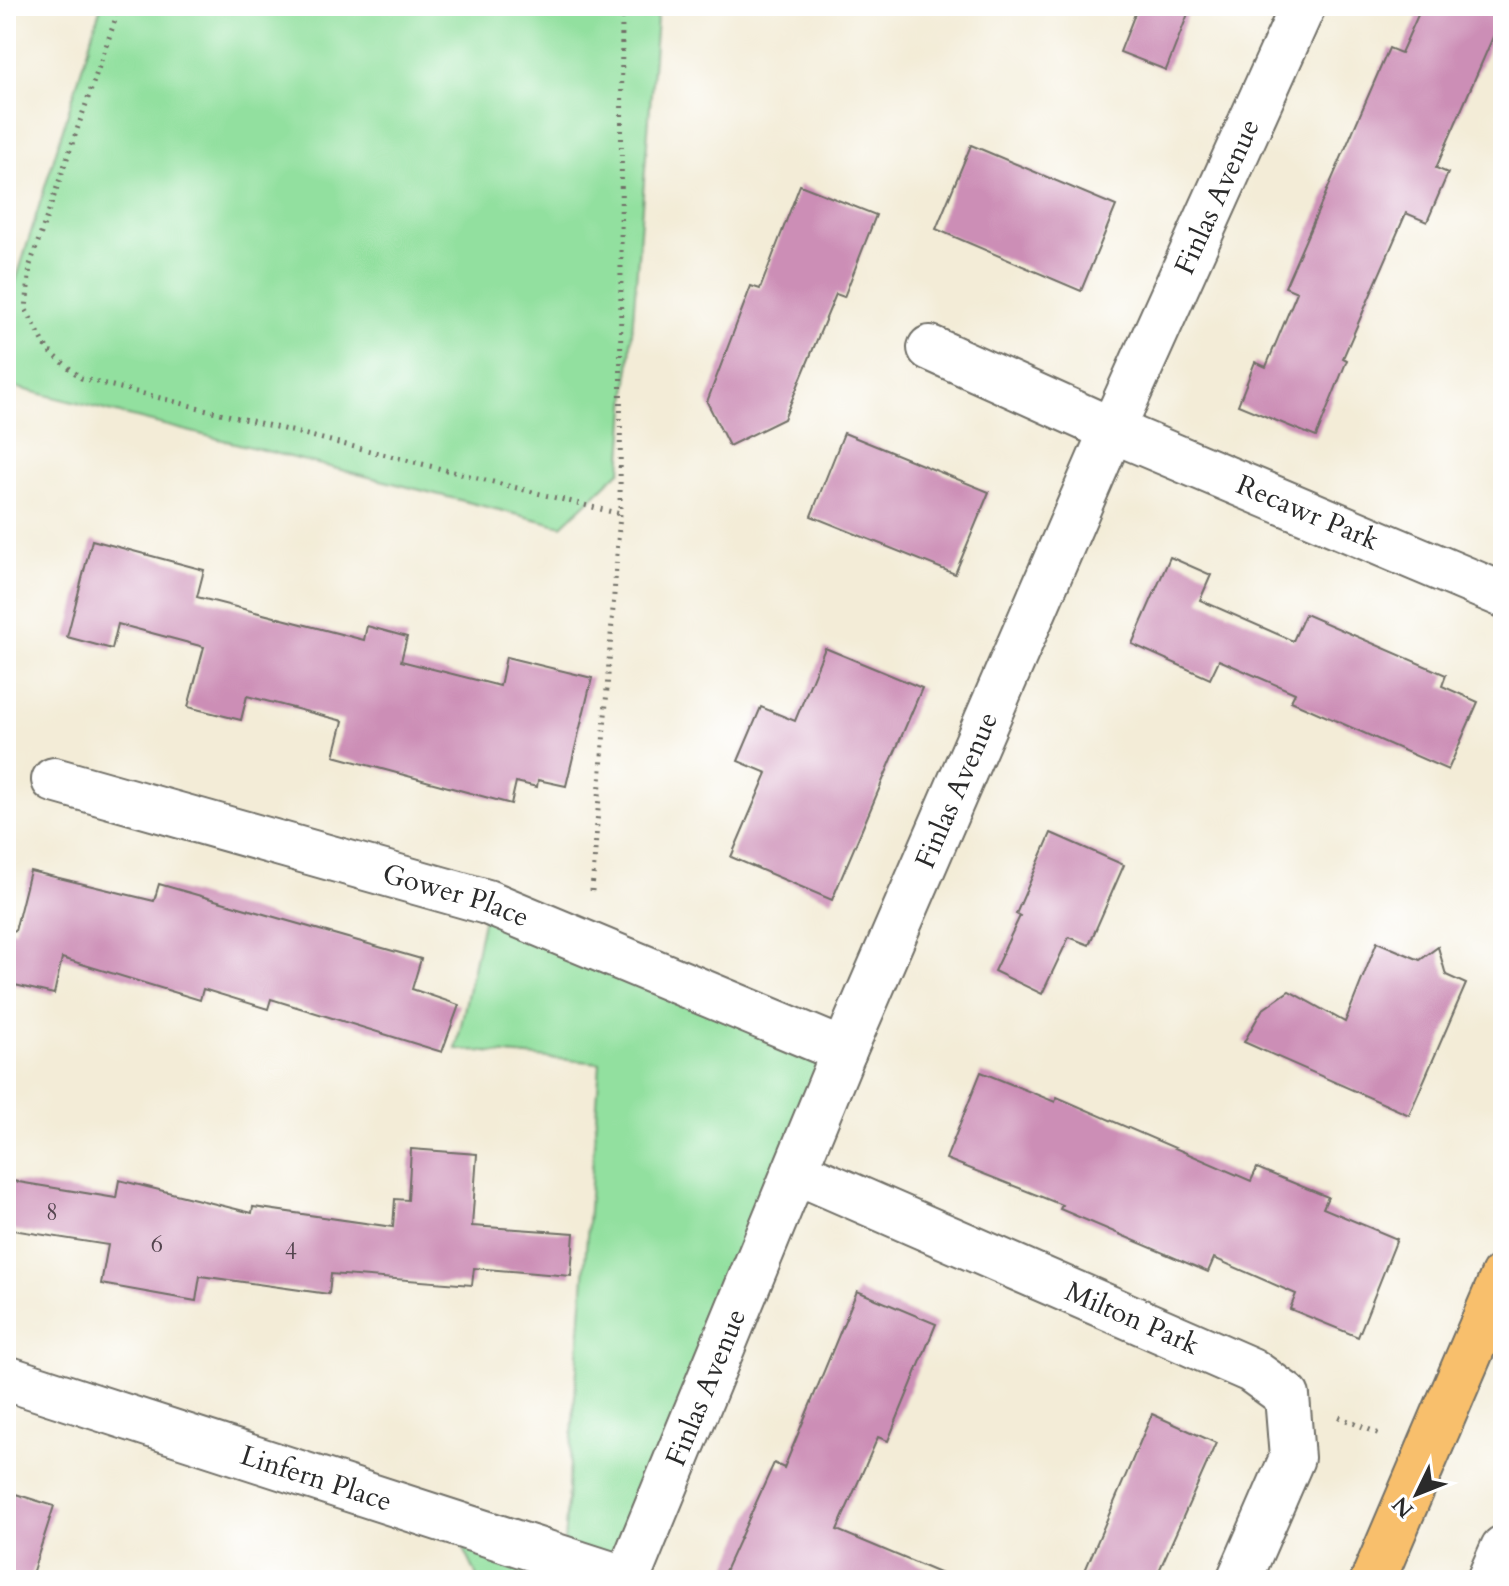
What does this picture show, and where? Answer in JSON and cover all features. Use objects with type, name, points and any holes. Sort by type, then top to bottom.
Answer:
[{"type":"main road","points":[[1373,1580],[1503,1276]]},
{"type":"street","name":"Finlas Avenue","points":[[627,1580],[844,1051],[1112,430],[1303,6]]},
{"type":"street","name":"Recawr Park","points":[[930,348],[1112,430],[1503,595]]},
{"type":"street","name":"Gower Place","points":[[54,780],[487,902],[844,1051]]},
{"type":"street","name":"Milton Park","points":[[795,1171],[1251,1370],[1287,1396]]},
{"type":"street","name":"Linfern Place","points":[[6,1378],[627,1580]]},
{"type":"street","points":[[1239,1580],[1292,1458],[1287,1396]]},
{"type":"street","points":[[1489,1580],[1503,1548]]},
{"type":"path","points":[[120,6],[30,265],[26,310],[48,350],[81,378],[620,514]]},
{"type":"path","points":[[588,944],[620,514],[622,6]]},
{"type":"path","points":[[1287,1396],[1427,1453]]},
{"type":"green space","points":[[101,6],[658,6],[621,470],[562,526],[6,385],[6,313]]},
{"type":"green space","points":[[487,902],[844,1051],[627,1580],[479,1580],[451,1522],[563,1556],[600,1063],[456,1049]]},
{"type":"building","points":[[1138,6],[1191,6],[1166,70],[1120,52]]},
{"type":"building","points":[[1422,6],[1503,6],[1503,14],[1436,168],[1448,173],[1427,222],[1406,213],[1343,358],[1347,360],[1316,437],[1238,405],[1255,362],[1266,367],[1297,292],[1285,287],[1389,48],[1401,53]]},
{"type":"building","points":[[971,145],[1116,206],[1081,291],[936,229]]},
{"type":"building","points":[[800,185],[876,215],[844,297],[836,294],[784,419],[729,446],[707,402],[751,286],[760,289]]},
{"type":"building","points":[[844,433],[989,492],[955,574],[811,516]]},
{"type":"building","points":[[92,540],[204,570],[197,597],[364,640],[367,626],[407,637],[401,661],[500,686],[506,657],[592,678],[566,786],[538,780],[537,787],[516,782],[511,804],[334,756],[343,721],[247,696],[241,720],[188,707],[204,647],[118,624],[112,649],[67,637]]},
{"type":"building","points":[[1170,557],[1211,575],[1200,600],[1293,641],[1305,614],[1446,675],[1442,686],[1478,702],[1448,770],[1291,701],[1295,693],[1219,660],[1210,679],[1132,644]]},
{"type":"building","points":[[825,648],[922,688],[832,900],[731,857],[767,773],[738,761],[761,707],[795,721]]},
{"type":"building","points":[[1051,833],[1124,865],[1089,945],[1069,937],[1042,994],[994,971],[1020,916],[1016,914]]},
{"type":"building","points":[[30,871],[154,901],[159,884],[421,959],[412,989],[459,1005],[442,1052],[271,999],[268,1009],[203,989],[200,1000],[62,958],[54,994],[6,983],[6,928],[15,931]]},
{"type":"building","points":[[1377,942],[1420,960],[1438,947],[1446,975],[1466,984],[1409,1115],[1244,1042],[1262,1010],[1289,991],[1345,1022]]},
{"type":"building","points":[[981,1072],[1055,1102],[1057,1097],[1251,1181],[1257,1168],[1328,1197],[1323,1208],[1397,1239],[1358,1337],[1290,1309],[1296,1294],[1214,1258],[1208,1272],[1060,1209],[1062,1205],[946,1159]]},
{"type":"building","points":[[411,1149],[477,1154],[472,1226],[574,1233],[571,1276],[474,1268],[472,1285],[331,1274],[329,1294],[200,1276],[196,1301],[101,1284],[108,1245],[6,1229],[6,1180],[116,1198],[119,1180],[252,1213],[253,1207],[393,1227],[395,1199],[408,1200]]},
{"type":"building","points":[[857,1291],[936,1324],[888,1441],[878,1437],[837,1530],[956,1580],[721,1580],[774,1463],[784,1468]]},
{"type":"building","points":[[1152,1414],[1216,1443],[1155,1580],[1081,1580]]},
{"type":"building","points":[[6,1491],[54,1506],[30,1580],[6,1580]]}]
